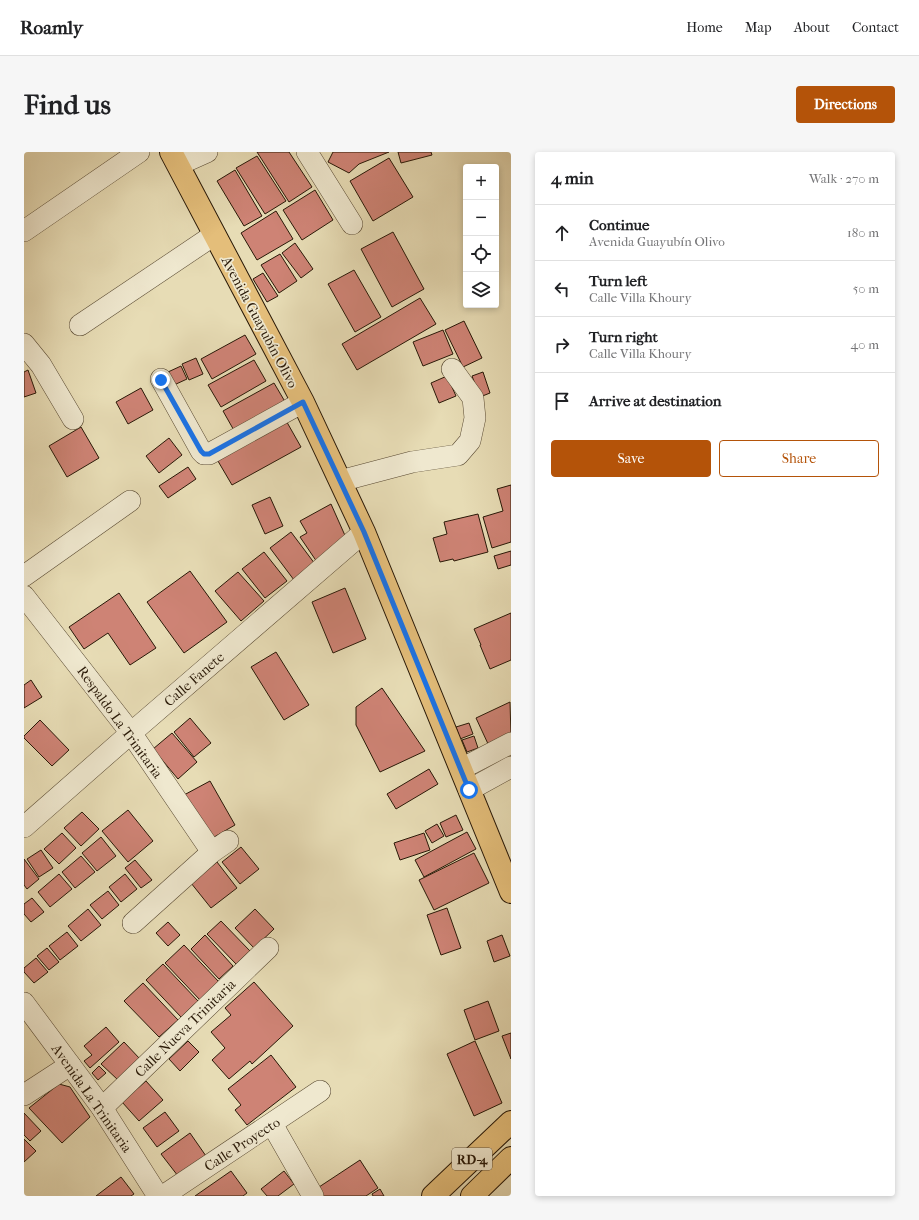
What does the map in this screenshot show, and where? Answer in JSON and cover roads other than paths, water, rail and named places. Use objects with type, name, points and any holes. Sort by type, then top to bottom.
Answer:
[{"type":"main road","name":"Avenida Guayubín Olivo","points":[[174,159],[303,402],[364,532],[511,892]]},
{"type":"main road","name":"RD-4","points":[[433,1196],[511,1122]]},
{"type":"main road","name":"RD-4","points":[[472,1196],[511,1158]]},
{"type":"street","points":[[24,231],[139,152]]},
{"type":"street","points":[[174,159],[207,152]]},
{"type":"street","points":[[307,152],[352,224]]},
{"type":"street","points":[[80,325],[214,235]]},
{"type":"street","points":[[24,344],[41,365],[73,419]]},
{"type":"street","points":[[340,481],[412,462],[458,454],[470,441],[476,418],[473,398],[452,369]]},
{"type":"street","points":[[161,380],[204,454],[209,454],[303,402]]},
{"type":"street","points":[[24,576],[130,501]]},
{"type":"street","name":"Calle Fanete","points":[[24,827],[364,532]]},
{"type":"street","name":"Respaldo La Trinitaria","points":[[24,596],[220,846],[133,923]]},
{"type":"street","points":[[461,770],[511,743]]},
{"type":"street","points":[[469,790],[511,767]]},
{"type":"street","name":"Calle Nueva Trinitaria","points":[[102,1108],[268,948]]},
{"type":"street","name":"Avenida La Trinitaria","points":[[24,1003],[102,1108],[158,1196]]},
{"type":"street","points":[[24,1096],[70,1065]]},
{"type":"street","name":"Calle Proyecto","points":[[163,1196],[320,1091]]},
{"type":"street","points":[[272,1124],[312,1196]]}]
